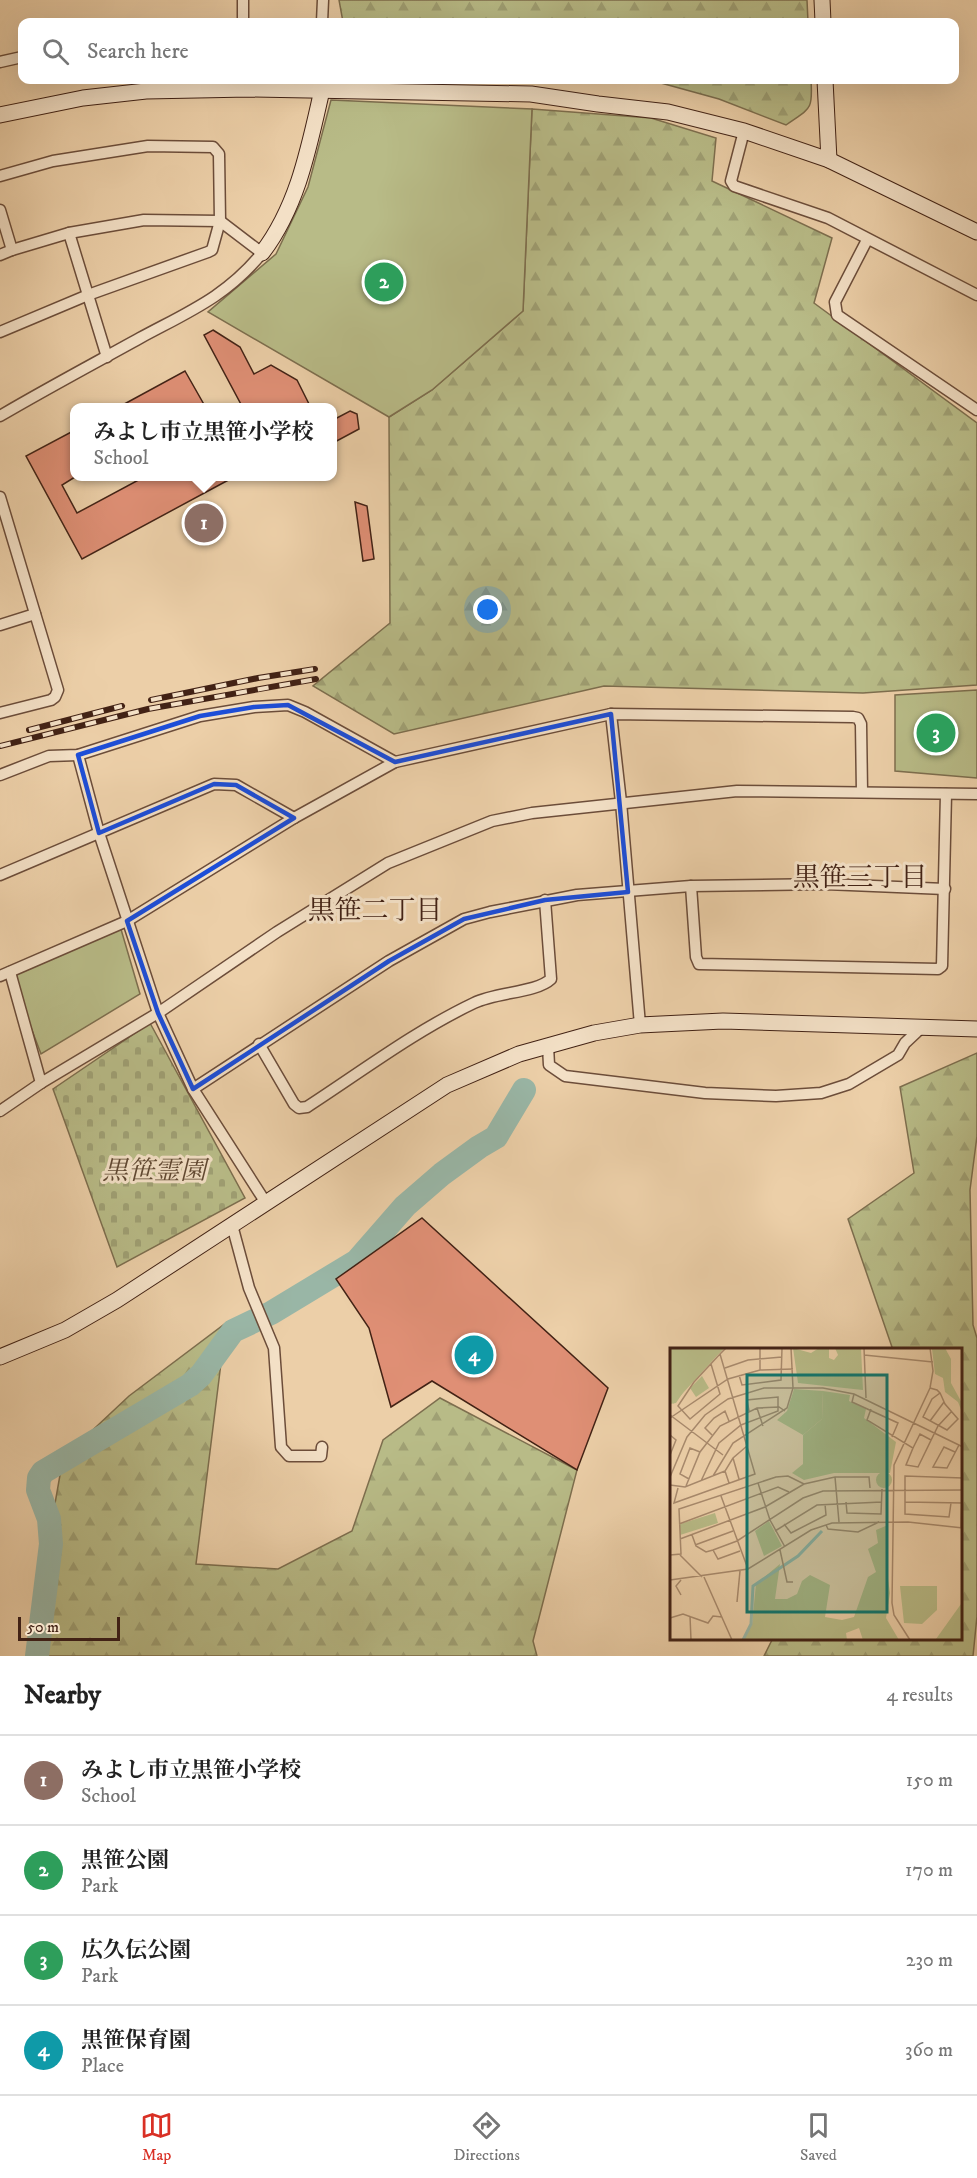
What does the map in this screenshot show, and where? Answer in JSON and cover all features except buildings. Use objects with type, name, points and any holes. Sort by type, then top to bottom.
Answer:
[{"type":"street","points":[[243,0],[243,18]]},
{"type":"street","points":[[322,18],[323,0]]},
{"type":"street","points":[[822,0],[823,18]]},
{"type":"street","points":[[0,62],[18,58]]},
{"type":"street","points":[[825,84],[829,160]]},
{"type":"street","points":[[0,115],[83,98],[146,91],[322,85],[531,94],[668,112],[744,131],[829,160],[977,232]]},
{"type":"street","points":[[0,416],[59,381],[194,310],[228,289],[249,269],[278,231],[293,200],[322,85]]},
{"type":"street","points":[[744,131],[731,181],[734,186],[828,218],[977,295]]},
{"type":"street","points":[[0,176],[53,161],[148,146],[213,147],[219,154],[220,221],[212,250],[88,295],[0,332]]},
{"type":"street","points":[[0,210],[12,250]]},
{"type":"street","points":[[0,255],[69,233],[144,220],[220,221],[262,253]]},
{"type":"street","points":[[69,233],[107,357]]},
{"type":"street","points":[[867,240],[835,302],[837,315],[977,410]]},
{"type":"street","points":[[0,497],[58,690],[56,697],[51,700],[0,712]]},
{"type":"street","points":[[0,624],[35,614]]},
{"type":"street","points":[[0,775],[49,756],[78,754],[200,716],[254,707],[288,705],[305,712],[395,762]]},
{"type":"street","points":[[611,714],[640,1025]]},
{"type":"street","points":[[41,1083],[5,974],[127,921],[294,819],[395,762],[611,714],[858,718],[861,724],[862,792]]},
{"type":"street","points":[[78,754],[99,832],[158,1013],[193,1089],[266,1203]]},
{"type":"street","points":[[0,875],[214,784],[236,785],[294,819]]},
{"type":"street","points":[[0,1111],[41,1083],[158,1013],[277,932],[388,863],[492,821],[532,813],[621,802],[737,791],[977,794]]},
{"type":"street","points":[[691,886],[696,957],[699,964],[938,969],[942,966],[946,794]]},
{"type":"street","points":[[193,1089],[389,960],[464,920],[545,900],[577,895],[691,886],[826,884],[945,889]]},
{"type":"street","points":[[259,1044],[294,1104],[299,1108],[307,1107],[419,1034],[475,1002],[501,993],[544,986],[551,979],[545,900]]},
{"type":"street","points":[[1,1353],[64,1330],[117,1300],[447,1085],[519,1054],[594,1033],[640,1025],[723,1021],[977,1029]]},
{"type":"street","points":[[548,1046],[549,1065],[565,1076],[705,1093],[776,1096],[821,1093],[849,1084],[898,1055],[922,1027]]},
{"type":"street","points":[[232,1226],[249,1288],[274,1347],[281,1447],[289,1456],[321,1456],[322,1447]]},
{"type":"highlighted area","points":[[288,705],[395,762],[611,714],[628,892],[545,900],[464,919],[389,961],[193,1089],[158,1013],[127,921],[294,818],[236,785],[214,784],[99,833],[78,755],[200,716],[254,707]]},
{"type":"green space","points":[[339,0],[807,0],[808,18],[342,18]]},
{"type":"green space","points":[[665,84],[811,84],[808,108],[786,125],[719,99]]},
{"type":"green space","points":[[331,100],[532,109],[523,311],[432,390],[389,417],[208,312],[276,254],[308,187]]},
{"type":"green space","points":[[532,109],[651,118],[716,138],[712,181],[832,238],[814,303],[977,423],[977,685],[863,693],[604,686],[394,734],[313,686],[390,623],[389,417],[432,390],[523,311]]},
{"type":"green space","points":[[977,690],[977,778],[895,771],[895,695]]},
{"type":"green space","points":[[118,919],[140,994],[41,1054],[10,972]]},
{"type":"green space","name":"黒笹霊園","points":[[150,1023],[245,1198],[117,1267],[53,1089]]},
{"type":"green space","points":[[977,1053],[977,1136],[970,1190],[973,1325],[977,1338],[977,1616],[973,1656],[764,1656],[772,1641],[962,1641],[962,1348],[892,1348],[848,1219],[914,1173],[900,1087]]},
{"type":"green space","points":[[226,1323],[196,1564],[278,1569],[352,1531],[383,1440],[440,1398],[577,1470],[533,1641],[537,1656],[37,1656],[47,1549],[63,1458],[129,1396]]},
{"type":"waterway","points":[[37,1656],[51,1544],[49,1519],[38,1490],[39,1478],[43,1472],[190,1385],[201,1375],[233,1331],[271,1313],[357,1261],[405,1206],[442,1174],[496,1137],[524,1090]]},
{"type":"railway","points":[[151,700],[315,669]]},
{"type":"railway","points":[[0,746],[148,709],[316,679]]},
{"type":"railway","points":[[29,730],[122,706]]},
{"type":"place","name":"黒笹公園","points":[[384,282]]},
{"type":"place","name":"みよし市立黒笹小学校","points":[[204,523]]},
{"type":"place","name":"広久伝公園","points":[[936,733]]},
{"type":"place","name":"黒笹保育園","points":[[474,1355]]},
{"type":"district","name":"黒笹三丁目","points":[[860,878]]},
{"type":"district","name":"黒笹二丁目","points":[[375,911]]}]
